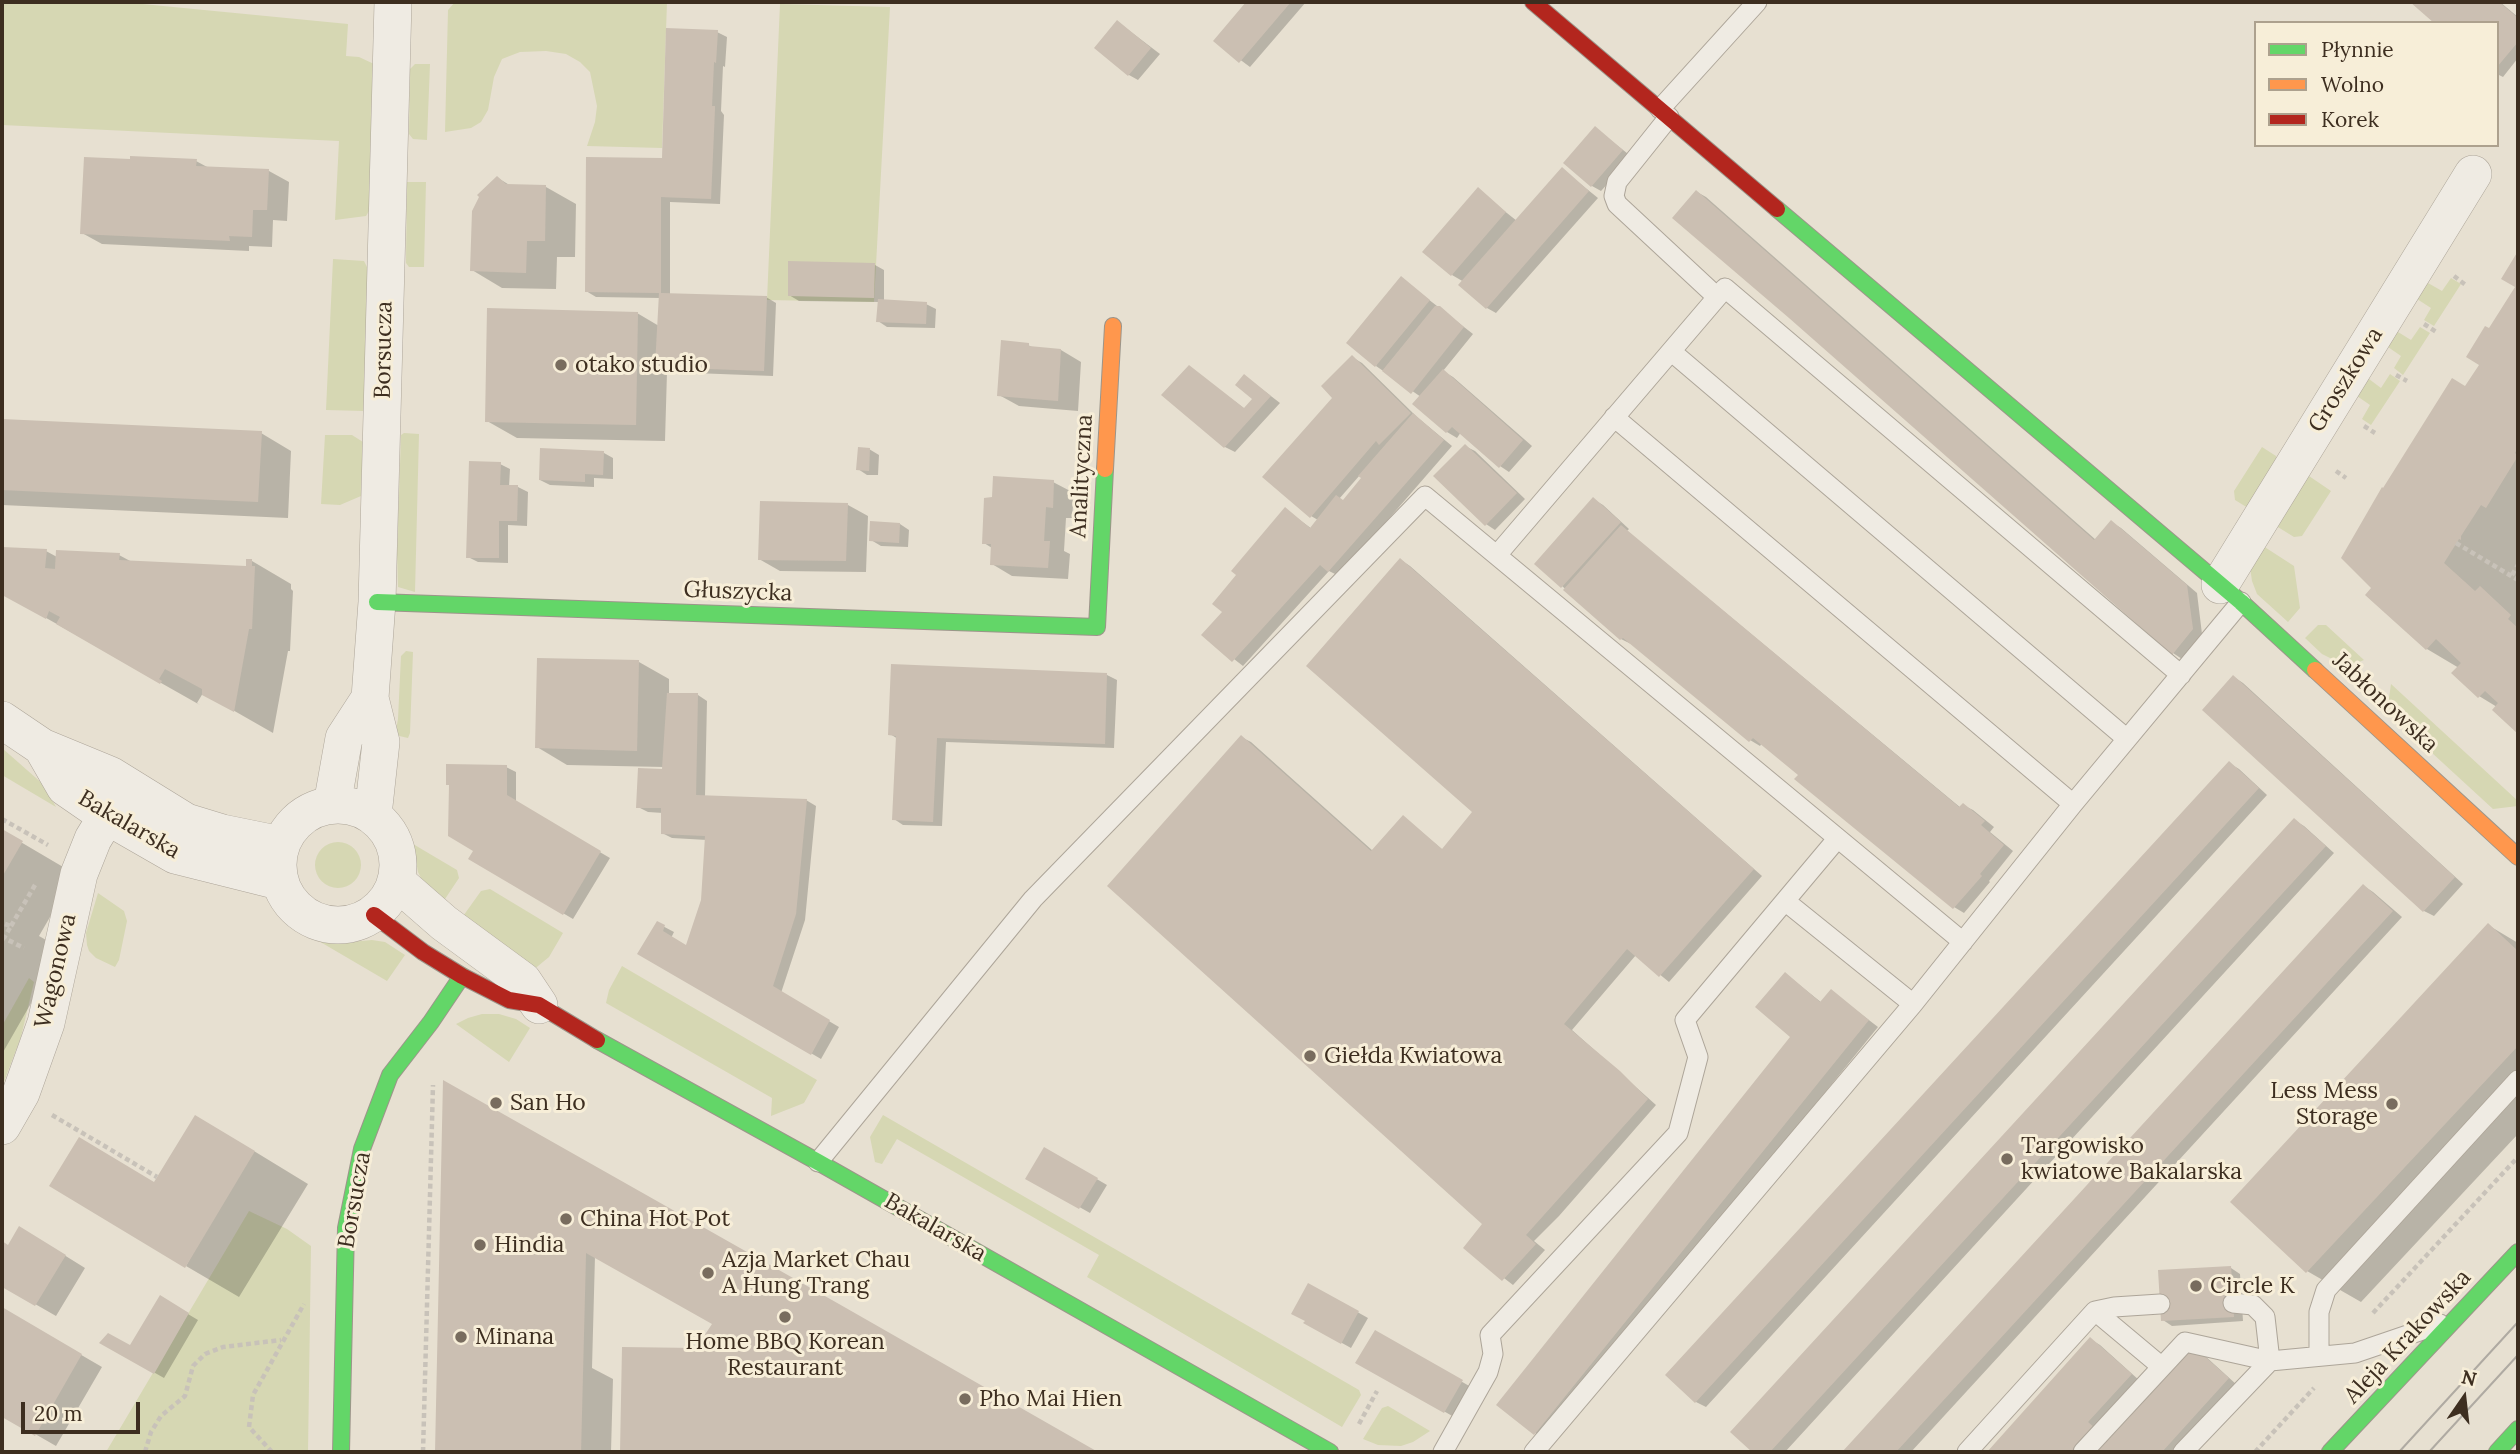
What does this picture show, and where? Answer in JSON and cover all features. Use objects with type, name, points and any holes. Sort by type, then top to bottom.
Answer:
[{"type":"street","name":"Borsucza","points":[[373,815],[381,742],[370,698],[377,602],[393,2]]},
{"type":"street","name":"Jabłonowska","points":[[1533,2],[2231,594],[2518,857]]},
{"type":"street","name":"Groszkowa","points":[[2231,594],[2473,174]]},
{"type":"street","name":"Analityczna","points":[[1097,627],[1113,326]]},
{"type":"street","name":"Głuszycka","points":[[377,602],[1097,627]]},
{"type":"street","name":"Borsucza","points":[[332,805],[344,738],[370,698]]},
{"type":"street","name":"Bakalarska","points":[[2,720],[42,747],[110,775],[186,822],[222,833],[281,845]]},
{"type":"street","name":"Bakalarska","points":[[42,747],[65,787],[107,816],[175,855],[279,881]]},
{"type":"street","points":[[332,805],[349,805],[373,815],[384,825],[395,842],[399,862],[397,882],[388,900],[374,915],[357,923],[338,926],[318,923],[302,914],[288,900],[279,881],[277,864],[281,845],[289,830],[300,817],[315,809],[332,805]]},
{"type":"street","name":"Wagonowa","points":[[2,1126],[21,1093],[46,1023],[79,874],[93,839],[107,816]]},
{"type":"street","name":"Bakalarska","points":[[397,882],[444,923],[523,981],[539,1005]]},
{"type":"street","name":"Bakalarska","points":[[374,915],[423,952],[462,976],[509,1000],[539,1005],[577,1029],[1330,1452]]},
{"type":"street","name":"Borsucza","points":[[341,1452],[346,1227],[362,1149],[390,1075],[432,1022],[462,976]]},
{"type":"street","name":"Aleja Krakowska","points":[[2330,1452],[2518,1252]]},
{"type":"street","points":[[2497,1452],[2518,1429]]},
{"type":"lane","points":[[1757,2],[1665,113],[1617,181],[1614,197],[1617,204],[2181,675]]},
{"type":"lane","points":[[1497,555],[1721,292]]},
{"type":"lane","points":[[1672,352],[2127,739]]},
{"type":"lane","points":[[1614,417],[2073,804]]},
{"type":"lane","points":[[818,1162],[1033,899],[1425,496],[1963,942]]},
{"type":"lane","points":[[1534,1452],[1913,1004],[2073,804],[2181,675],[2231,594]]},
{"type":"lane","points":[[1443,1452],[1488,1371],[1493,1354],[1490,1335],[1678,1133],[1698,1057],[1685,1020],[1837,839]]},
{"type":"lane","points":[[1785,901],[1913,1004]]},
{"type":"lane","points":[[2319,1356],[2319,1312],[2326,1290],[2518,1080]]},
{"type":"lane","points":[[2233,1303],[2253,1306],[2265,1317],[2270,1361]]},
{"type":"lane","points":[[1967,1452],[2095,1311],[2160,1304]]},
{"type":"lane","points":[[2095,1311],[2162,1367]]},
{"type":"lane","points":[[2083,1452],[2185,1342],[2270,1361],[2355,1353],[2457,1318]]},
{"type":"lane","points":[[2183,1452],[2270,1361]]},
{"type":"path","points":[[2456,543],[2518,580]]},
{"type":"path","points":[[2512,575],[2518,565]]},
{"type":"path","points":[[2,819],[48,845]]},
{"type":"path","points":[[32,952],[4,938],[8,925],[37,882]]},
{"type":"path","points":[[423,1452],[434,1075]]},
{"type":"path","points":[[52,1114],[157,1177]]},
{"type":"path","points":[[2370,1317],[2518,1157]]},
{"type":"path","points":[[271,1452],[249,1427],[253,1395],[310,1293]]},
{"type":"path","points":[[145,1452],[151,1432],[161,1416],[184,1396],[193,1366],[205,1354],[223,1348],[282,1339]]},
{"type":"path","points":[[2255,1452],[2318,1384]]},
{"type":"green space","points":[[2,2],[122,2],[348,24],[346,56],[359,57],[374,64],[369,211],[366,216],[335,220],[339,141],[2,125]]},
{"type":"green space","points":[[455,2],[667,2],[662,148],[587,146],[597,106],[590,72],[566,54],[546,51],[520,52],[502,59],[494,77],[488,110],[481,122],[471,128],[445,132],[448,10]]},
{"type":"green space","points":[[780,4],[890,7],[874,302],[767,300]]},
{"type":"green space","points":[[415,64],[430,64],[427,140],[413,139],[409,134],[410,69]]},
{"type":"green space","points":[[407,182],[426,182],[424,267],[409,267],[406,263]]},
{"type":"green space","points":[[333,259],[364,261],[368,269],[364,411],[326,410]]},
{"type":"green space","points":[[2451,278],[2461,284],[2434,326],[2424,320],[2431,308],[2417,299],[2424,283],[2442,291]]},
{"type":"green space","points":[[2420,327],[2430,333],[2403,375],[2394,368],[2401,356],[2388,347],[2394,332],[2411,340]]},
{"type":"green space","points":[[2390,374],[2400,381],[2371,425],[2362,419],[2370,405],[2357,396],[2363,380],[2369,379],[2381,388]]},
{"type":"green space","points":[[419,434],[415,592],[398,587],[401,435]]},
{"type":"green space","points":[[325,435],[352,435],[363,442],[361,496],[340,505],[321,504]]},
{"type":"green space","points":[[2262,447],[2276,456],[2277,461],[2248,508],[2235,500],[2234,491]]},
{"type":"green space","points":[[2309,476],[2331,491],[2302,536],[2294,537],[2273,524],[2302,478]]},
{"type":"green space","points":[[2260,544],[2294,566],[2300,608],[2288,622],[2257,594],[2252,581],[2250,567]]},
{"type":"green space","points":[[2318,625],[2326,625],[2364,660],[2354,664],[2340,663],[2322,654],[2305,638]]},
{"type":"green space","points":[[406,651],[413,652],[408,738],[395,735],[401,656]]},
{"type":"green space","points":[[2391,684],[2518,801],[2518,806],[2493,809],[2394,718],[2388,705]]},
{"type":"green space","points":[[2,748],[44,785],[56,807],[2,775]]},
{"type":"green space","points":[[338,842],[355,848],[361,865],[355,882],[338,888],[321,882],[315,865],[321,848]]},
{"type":"green space","points":[[413,844],[457,870],[459,878],[441,905],[418,872]]},
{"type":"green space","points":[[490,889],[563,933],[549,957],[532,971],[461,919],[481,891]]},
{"type":"green space","points":[[98,893],[124,911],[127,921],[119,960],[115,967],[96,958],[87,945],[86,933]]},
{"type":"green space","points":[[317,940],[340,943],[372,940],[385,942],[405,955],[387,981]]},
{"type":"green space","points":[[622,966],[817,1080],[804,1103],[771,1116],[772,1098],[606,1003],[609,990]]},
{"type":"green space","points":[[29,978],[34,982],[21,1037],[2,1087],[2,1026]]},
{"type":"green space","points":[[482,1014],[499,1014],[516,1019],[530,1028],[509,1062],[456,1024]]},
{"type":"green space","points":[[883,1115],[1359,1390],[1361,1395],[1342,1427],[1087,1277],[1099,1255],[897,1139],[882,1164],[875,1162],[870,1137]]},
{"type":"green space","points":[[249,1211],[287,1229],[311,1246],[308,1452],[106,1452]]},
{"type":"green space","points":[[1388,1406],[1430,1431],[1401,1446],[1378,1445],[1363,1439],[1382,1408]]},
{"type":"building","points":[[1246,2],[1291,2],[1239,63],[1213,41]]},
{"type":"building","points":[[2410,2],[2499,2],[2518,18],[2518,42],[2499,65],[2499,21],[2432,21]]},
{"type":"building","points":[[1117,20],[1151,48],[1128,76],[1094,48]]},
{"type":"building","points":[[666,28],[718,30],[712,106],[715,108],[711,199],[661,197],[661,293],[767,296],[764,371],[655,367],[659,293],[585,292],[586,157],[662,158]]},
{"type":"building","points":[[1595,126],[1623,150],[1591,187],[1563,163]]},
{"type":"building","points":[[130,156],[197,159],[196,166],[269,169],[267,210],[253,210],[252,237],[229,236],[230,241],[80,234],[84,157],[130,159]]},
{"type":"building","points":[[1562,167],[1589,191],[1486,309],[1458,285]]},
{"type":"building","points":[[497,176],[506,184],[546,185],[545,241],[527,241],[526,273],[470,271],[472,211],[479,197],[477,195]]},
{"type":"building","points":[[1478,187],[1506,212],[1451,276],[1422,252]]},
{"type":"building","points":[[1696,190],[2094,540],[2111,520],[2187,585],[2193,629],[2172,655],[1672,218]]},
{"type":"building","points":[[2518,251],[2518,447],[2515,453],[2518,456],[2486,508],[2481,505],[2444,563],[2475,591],[2480,586],[2511,615],[2508,619],[2518,628],[2518,734],[2492,710],[2498,703],[2485,691],[2478,698],[2451,673],[2461,663],[2436,639],[2426,650],[2365,595],[2371,588],[2341,558],[2382,487],[2452,378],[2465,386],[2479,365],[2466,357],[2485,326],[2489,328],[2515,287],[2501,279]]},
{"type":"building","points":[[788,261],[875,263],[874,298],[788,296]]},
{"type":"building","points":[[1401,276],[1430,300],[1375,367],[1346,343]]},
{"type":"building","points":[[878,299],[927,302],[926,324],[876,322]]},
{"type":"building","points":[[1435,306],[1440,306],[1464,327],[1411,394],[1382,371]]},
{"type":"building","name":"otako studio","points":[[487,308],[638,312],[636,425],[485,422]]},
{"type":"building","points":[[1001,340],[1061,349],[1058,401],[997,396]]},
{"type":"building","points":[[1352,355],[1411,413],[1379,445],[1376,441],[1310,518],[1262,477],[1332,398],[1321,386]]},
{"type":"building","points":[[1189,365],[1244,408],[1252,399],[1235,385],[1244,374],[1271,396],[1224,448],[1161,395]]},
{"type":"building","points":[[1443,369],[1523,440],[1499,468],[1452,427],[1446,433],[1412,404]]},
{"type":"building","points":[[1413,413],[1444,440],[1328,572],[1320,565],[1232,662],[1201,635],[1222,612],[1212,604],[1236,575],[1231,571],[1285,507],[1310,528],[1336,495],[1343,500],[1361,478],[1358,476]]},
{"type":"building","points":[[2,419],[262,431],[258,502],[2,490]]},
{"type":"building","points":[[1465,444],[1517,493],[1485,526],[1433,476]]},
{"type":"building","points":[[858,447],[870,448],[869,471],[856,470]]},
{"type":"building","points":[[540,448],[604,451],[603,475],[585,474],[585,482],[539,480]]},
{"type":"building","points":[[469,461],[501,462],[500,485],[518,485],[517,521],[499,521],[499,558],[466,558]]},
{"type":"building","points":[[993,476],[1054,480],[1053,508],[1046,507],[1044,541],[1050,541],[1048,568],[990,565],[991,544],[982,544],[984,498],[992,497]]},
{"type":"building","points":[[1593,497],[1621,522],[1561,588],[1534,564]]},
{"type":"building","points":[[760,501],[848,503],[846,561],[758,560]]},
{"type":"building","points":[[870,521],[900,523],[899,543],[869,541]]},
{"type":"building","points":[[1621,525],[1959,807],[1963,803],[1985,821],[1981,825],[2004,845],[1980,874],[1982,876],[1953,909],[1794,779],[1798,775],[1753,738],[1749,742],[1623,638],[1620,640],[1563,590]]},
{"type":"building","points":[[2,547],[47,549],[45,568],[55,569],[56,550],[120,553],[119,560],[246,566],[246,559],[252,559],[252,566],[255,566],[252,629],[249,629],[234,712],[202,695],[202,689],[165,669],[159,679],[162,681],[160,684],[56,624],[60,617],[49,611],[46,619],[2,595]]},
{"type":"building","points":[[1400,558],[1754,869],[1659,977],[1627,949],[1564,1024],[1620,1071],[1648,1099],[1526,1235],[1536,1244],[1502,1281],[1463,1248],[1482,1224],[1107,886],[1241,735],[1371,851],[1403,815],[1442,849],[1472,812],[1306,666]]},
{"type":"building","points":[[537,658],[639,660],[637,751],[535,748]]},
{"type":"building","points":[[891,664],[1107,673],[1105,744],[937,738],[933,822],[892,820],[896,736],[888,735]]},
{"type":"building","points":[[2233,675],[2455,877],[2423,912],[2202,710]]},
{"type":"building","points":[[667,693],[698,693],[696,795],[807,799],[796,914],[773,986],[830,1020],[811,1055],[637,954],[657,921],[665,925],[663,931],[686,945],[701,900],[705,836],[661,834],[661,808],[636,808],[638,768],[662,769]]},
{"type":"building","points":[[2229,761],[2259,788],[1695,1403],[1665,1375]]},
{"type":"building","points":[[446,764],[507,765],[507,795],[601,851],[563,915],[468,859],[473,851],[448,836],[449,785],[446,785]]},
{"type":"building","points":[[2294,818],[2326,846],[1770,1452],[1752,1452],[1730,1432]]},
{"type":"building","points":[[2,829],[23,841],[2,877]]},
{"type":"building","points":[[2363,884],[2393,911],[1896,1452],[1842,1452]]},
{"type":"building","name":"Less Mess Storage","points":[[2488,923],[2518,951],[2518,1046],[2306,1273],[2230,1202]]},
{"type":"building","points":[[1785,972],[1820,1002],[1831,989],[1869,1020],[1534,1435],[1496,1405],[1790,1037],[1755,1007]]},
{"type":"building","points":[[443,1080],[1098,1452],[620,1452],[622,1347],[696,1348],[712,1324],[586,1253],[581,1452],[435,1452]]},
{"type":"building","points":[[195,1115],[255,1151],[185,1268],[49,1186],[79,1137],[154,1182]]},
{"type":"building","points":[[1044,1147],[1098,1178],[1079,1209],[1025,1179]]},
{"type":"building","points":[[19,1226],[66,1255],[35,1306],[2,1287],[2,1241],[8,1245]]},
{"type":"building","name":"Circle K","points":[[2231,1266],[2234,1317],[2161,1321],[2158,1270]]},
{"type":"building","points":[[1308,1283],[1359,1311],[1341,1344],[1291,1314]]},
{"type":"building","points":[[160,1295],[189,1313],[154,1374],[99,1343],[108,1333],[130,1345]]},
{"type":"building","points":[[2,1307],[82,1354],[35,1436],[2,1417]]},
{"type":"building","points":[[1375,1330],[1463,1380],[1444,1413],[1355,1363]]},
{"type":"building","points":[[2090,1337],[2132,1374],[2088,1422],[2108,1440],[2194,1347],[2229,1378],[2162,1452],[1987,1452]]},
{"type":"tram line","points":[[2399,1452],[2518,1322]]},
{"type":"tram line","points":[[2429,1452],[2518,1355]]},
{"type":"traffic: fast","points":[[1777,209],[2241,602],[2315,670]]},
{"type":"traffic: fast","points":[[377,602],[1097,627],[1105,469]]},
{"type":"traffic: fast","points":[[341,1452],[346,1228],[362,1149],[390,1075],[462,976]]},
{"type":"traffic: fast","points":[[597,1040],[1330,1452]]},
{"type":"traffic: fast","points":[[2330,1452],[2518,1252]]},
{"type":"traffic: fast","points":[[2497,1452],[2518,1429]]},
{"type":"traffic: slow","points":[[1105,469],[1113,326]]},
{"type":"traffic: slow","points":[[2315,670],[2518,857]]},
{"type":"traffic: jam","points":[[1533,2],[1777,209]]},
{"type":"traffic: jam","points":[[374,915],[423,952],[462,976],[509,1000],[539,1005],[597,1040]]},
{"type":"place","name":"otako studio","points":[[561,365]]},
{"type":"place","name":"Giełda Kwiatowa","points":[[1310,1056]]},
{"type":"place","name":"San Ho","points":[[496,1103]]},
{"type":"place","name":"Less Mess Storage","points":[[2392,1104]]},
{"type":"place","name":"Targowisko kwiatowe Bakalarska","points":[[2007,1159]]},
{"type":"place","name":"China Hot Pot","points":[[566,1219]]},
{"type":"place","name":"Hindia","points":[[480,1245]]},
{"type":"place","name":"Azja Market Chau A Hung Trang","points":[[708,1273]]},
{"type":"place","name":"Circle K","points":[[2196,1286]]},
{"type":"place","name":"Home BBQ Korean Restaurant","points":[[785,1317]]},
{"type":"place","name":"Minana","points":[[461,1337]]},
{"type":"place","name":"Pho Mai Hien","points":[[965,1399]]}]
